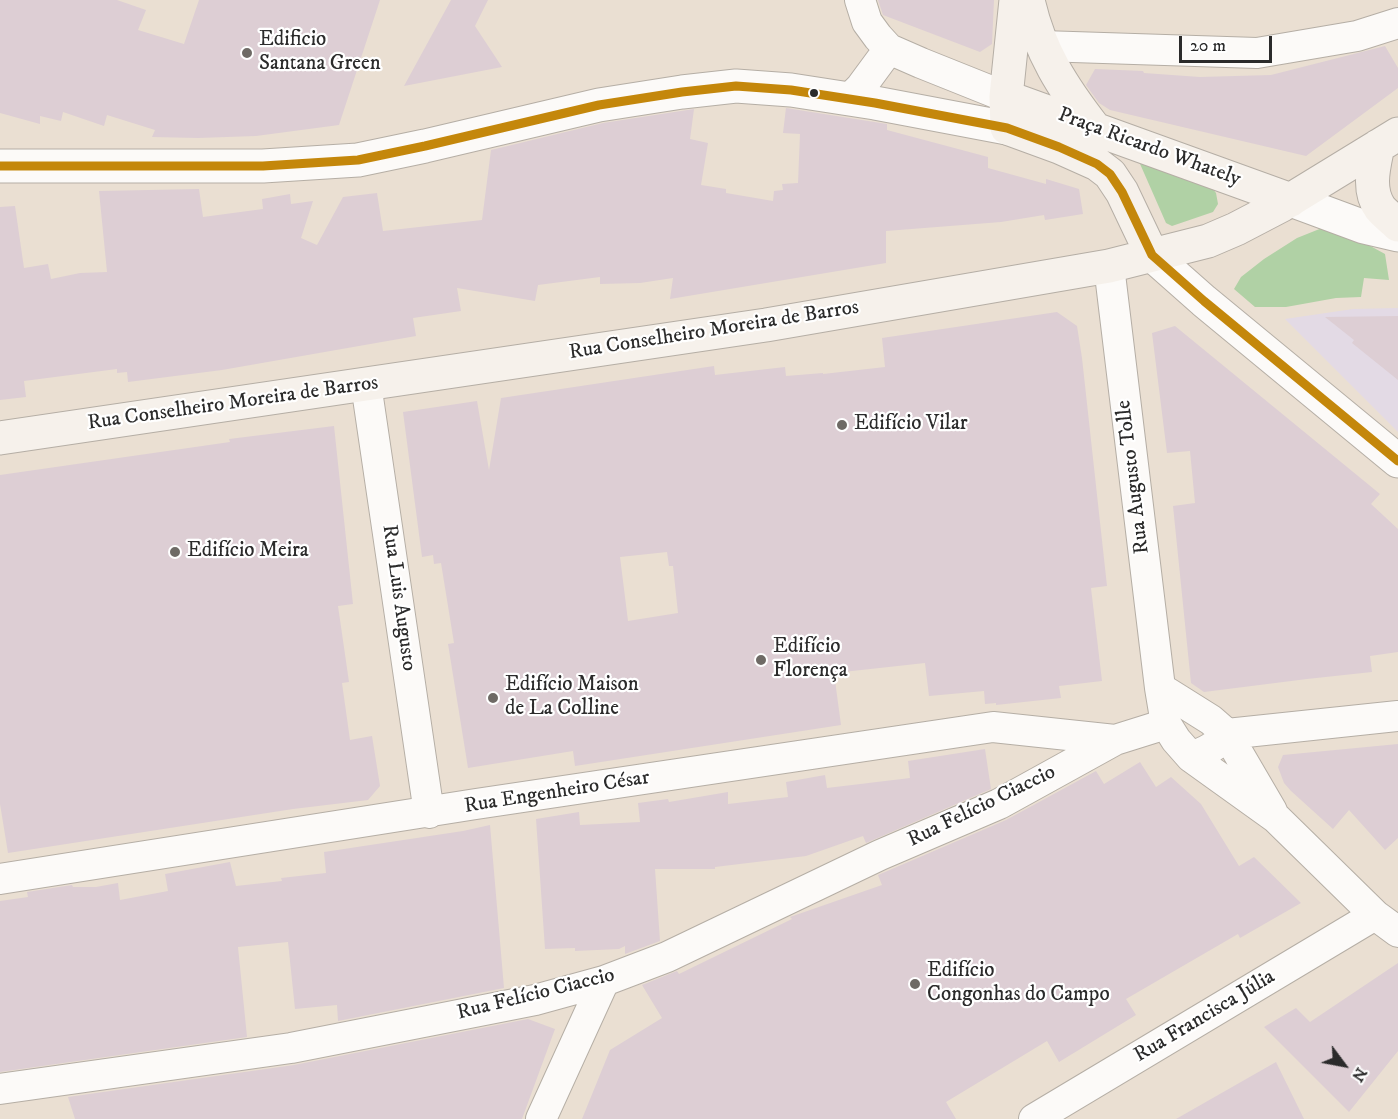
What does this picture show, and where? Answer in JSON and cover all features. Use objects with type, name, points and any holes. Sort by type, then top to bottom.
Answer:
[{"type":"main road","points":[[1006,112],[1016,0]]},
{"type":"main road","points":[[1029,0],[1034,26],[1048,58],[1073,101],[1095,129]]},
{"type":"main road","name":"Praça Ricardo Whately","points":[[1006,112],[1095,129],[1291,200]]},
{"type":"main road","name":"Praça Ricardo Whately","points":[[1006,112],[1059,147],[1097,164],[1110,174],[1122,192],[1152,255]]},
{"type":"main road","points":[[1388,140],[1374,168],[1372,186],[1381,209],[1398,225]]},
{"type":"main road","name":"Rua Conselheiro Moreira de Barros","points":[[0,438],[766,325],[1108,266],[1208,241],[1236,229],[1291,200],[1388,140]]},
{"type":"street","points":[[860,0],[867,22],[889,49],[921,63],[1006,112]]},
{"type":"street","points":[[1042,46],[1257,53],[1357,36],[1398,23]]},
{"type":"street","points":[[849,99],[872,74],[889,49]]},
{"type":"street","points":[[0,166],[263,166],[358,160],[599,105],[736,86],[791,90],[849,99],[1006,112]]},
{"type":"street","points":[[1291,200],[1364,227],[1398,235]]},
{"type":"street","points":[[1152,255],[1204,301],[1398,461]]},
{"type":"street","name":"Rua Augusto Tolle","points":[[1108,266],[1166,724],[1191,757],[1276,818],[1387,923]]},
{"type":"street","name":"Rua Luis Augusto","points":[[366,384],[429,813]]},
{"type":"street","name":"Rua Augusto Tolle","points":[[1160,688],[1212,720],[1227,734],[1276,818]]},
{"type":"street","points":[[1191,757],[1216,746],[1227,734],[1398,716]]},
{"type":"street","name":"Rua Felício Ciaccio","points":[[0,1089],[291,1048],[535,1000],[604,981],[668,957],[880,855],[999,804],[1115,740],[1166,724]]},
{"type":"street","name":"Rua Engenheiro César","points":[[0,879],[476,804],[993,727],[1115,740]]},
{"type":"street","name":"Rua Francisca Júlia","points":[[1034,1119],[1387,923]]},
{"type":"street","points":[[541,1119],[604,981]]},
{"type":"shaded area","points":[[1398,308],[1398,432],[1285,319],[1353,309]]},
{"type":"green space","points":[[1137,157],[1205,179],[1216,193],[1218,204],[1213,212],[1172,226],[1166,223]]},
{"type":"green space","points":[[1322,228],[1363,242],[1385,254],[1389,280],[1364,278],[1361,297],[1336,298],[1286,307],[1255,307],[1234,289],[1241,277],[1264,259],[1297,238]]},
{"type":"building","points":[[0,0],[117,0],[146,10],[138,30],[184,44],[199,0],[380,0],[339,125],[256,136],[198,138],[152,137],[155,130],[107,115],[104,126],[63,112],[61,121],[40,116],[40,124],[0,113]]},
{"type":"building","points":[[451,0],[488,0],[475,26],[502,67],[404,86]]},
{"type":"building","points":[[878,0],[994,0],[992,44],[980,52],[883,15]]},
{"type":"building","points":[[1385,46],[1398,68],[1398,88],[1306,156],[1110,110],[1099,103],[1086,85],[1095,69],[1200,77],[1271,75]]},
{"type":"building","points":[[786,108],[887,124],[887,130],[988,157],[988,168],[1046,184],[1046,179],[1079,189],[1083,214],[1045,220],[1044,215],[1001,222],[886,231],[886,263],[670,299],[673,278],[640,283],[600,284],[600,277],[538,285],[535,301],[457,288],[461,311],[413,318],[416,336],[222,370],[128,382],[127,372],[117,373],[117,369],[24,381],[26,397],[0,400],[0,207],[15,206],[24,268],[48,264],[51,279],[80,273],[107,272],[99,191],[199,189],[203,217],[263,209],[262,199],[290,194],[291,204],[313,201],[301,238],[317,245],[343,197],[377,193],[383,231],[482,220],[491,150],[603,123],[694,109],[690,139],[708,143],[701,185],[726,189],[726,193],[773,201],[774,191],[783,190],[782,184],[798,183],[800,134],[783,133]]},
{"type":"building","points":[[1057,312],[1077,326],[1107,586],[1091,588],[1102,681],[1059,686],[1061,698],[996,705],[996,703],[985,704],[984,691],[929,696],[925,663],[834,673],[841,725],[575,766],[573,751],[468,768],[448,644],[454,643],[441,563],[434,564],[433,555],[422,557],[403,412],[477,401],[489,470],[501,398],[714,366],[715,375],[785,367],[786,376],[885,367],[882,338]],"holes":[[[667,552],[669,566],[673,566],[678,613],[628,621],[620,557]]]},
{"type":"building","points":[[1398,316],[1398,380],[1352,343],[1354,340],[1325,317]]},
{"type":"building","points":[[1175,326],[1380,494],[1371,504],[1398,529],[1398,652],[1370,656],[1372,672],[1204,692],[1191,683],[1173,506],[1195,503],[1190,451],[1167,453],[1152,333]]},
{"type":"building","points":[[334,426],[353,604],[338,606],[349,682],[342,683],[350,740],[372,736],[380,786],[368,800],[293,809],[8,853],[0,804],[0,475],[230,442],[229,439]]},
{"type":"building","points":[[1398,744],[1398,838],[1385,850],[1349,810],[1333,829],[1291,791],[1284,783],[1278,767],[1283,755]]},
{"type":"building","points":[[985,749],[991,789],[866,843],[863,836],[806,856],[715,867],[715,869],[655,869],[660,941],[625,954],[625,946],[619,949],[575,951],[575,948],[545,949],[536,819],[579,812],[580,825],[640,822],[638,803],[668,799],[669,802],[728,792],[728,804],[788,797],[786,782],[825,775],[827,788],[910,778],[908,761]]},
{"type":"building","points":[[1140,762],[1156,787],[1171,777],[1201,804],[1239,866],[1254,857],[1301,903],[1240,938],[1238,934],[1126,999],[1136,1015],[1059,1062],[1047,1041],[946,1102],[956,1119],[582,1119],[610,1050],[662,1018],[642,985],[677,971],[679,974],[792,919],[790,917],[882,885],[878,875],[1006,820],[1096,771],[1104,784]]},
{"type":"building","points":[[490,825],[504,988],[338,1021],[337,1005],[295,1009],[288,942],[238,947],[247,1037],[0,1072],[0,901],[28,897],[27,892],[72,885],[73,887],[96,887],[118,883],[120,900],[168,891],[165,874],[230,862],[236,886],[282,881],[281,878],[326,873],[324,852]]},
{"type":"building","points":[[1398,963],[1398,1051],[1349,1112],[1264,1027],[1296,1008],[1310,1022]]},
{"type":"building","points":[[528,1019],[555,1029],[522,1119],[75,1119],[68,1097],[294,1065]]},
{"type":"building","points":[[1276,1062],[1304,1119],[1176,1119]]},
{"type":"transit line","points":[[0,166],[263,166],[358,160],[599,105],[736,86],[791,90],[875,103],[1007,128],[1059,147],[1097,164],[1110,174],[1122,192],[1152,255],[1204,301],[1398,461]]},
{"type":"place","name":"Edificio Santana Green","points":[[247,53]]},
{"type":"place","name":"Edifício Vilar","points":[[842,425]]},
{"type":"place","name":"Edifício Meira","points":[[175,552]]},
{"type":"place","name":"Edifício Florença","points":[[761,660]]},
{"type":"place","name":"Edifício Maison de La Colline","points":[[493,698]]},
{"type":"place","name":"Edifício Congonhas do Campo","points":[[915,984]]}]
